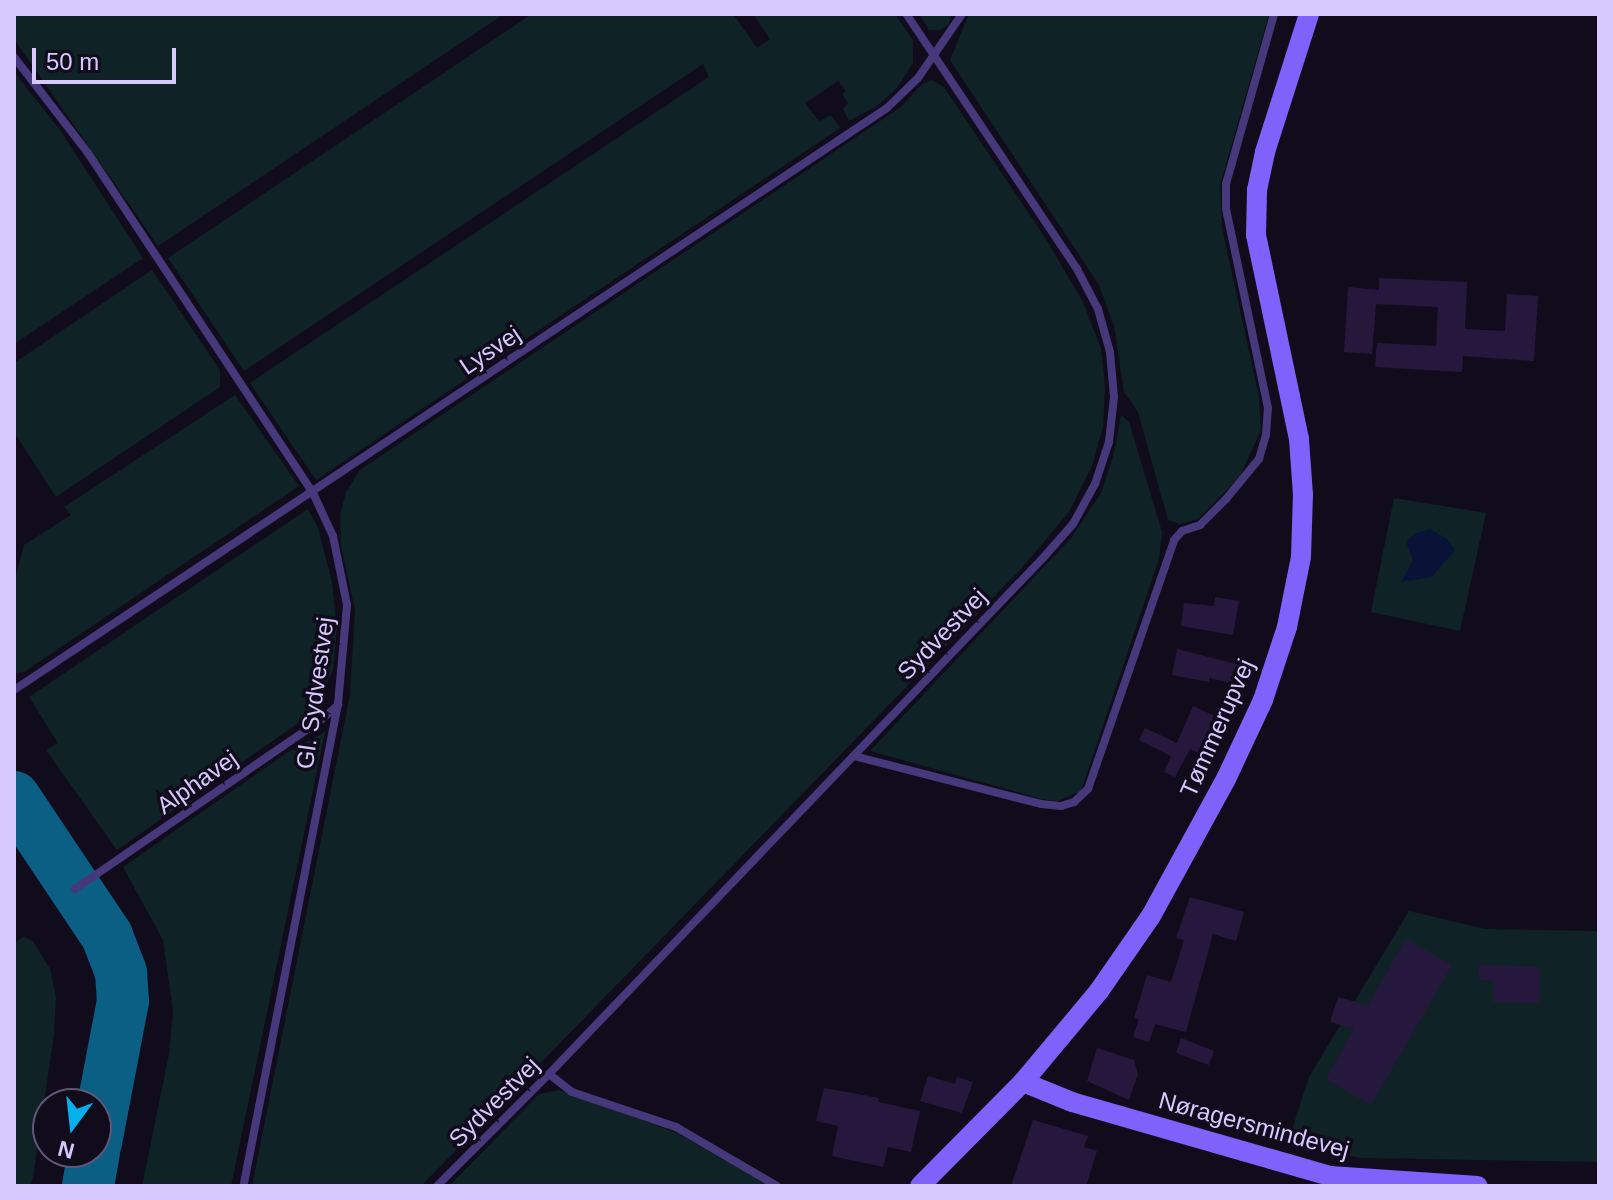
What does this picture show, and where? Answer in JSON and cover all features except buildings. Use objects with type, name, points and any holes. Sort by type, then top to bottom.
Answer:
[{"type":"street","name":"Tømmerupvej","points":[[920,1186],[1023,1082],[1099,991],[1151,916],[1226,779],[1257,714],[1287,627],[1301,557],[1303,495],[1299,439],[1256,235],[1257,190],[1265,152],[1309,14]]},
{"type":"street","name":"Nøragersmindevej","points":[[1023,1082],[1086,1106],[1330,1176],[1478,1186]]},
{"type":"lane","name":"Sydvestvej","points":[[437,1186],[549,1074],[1073,524],[1095,484],[1109,442],[1114,397],[1110,352],[1098,309],[1077,269],[906,14]]},
{"type":"lane","name":"Lysvej","points":[[14,690],[887,108],[918,78],[962,14]]},
{"type":"lane","points":[[854,756],[1041,804],[1061,806],[1074,802],[1088,789],[1174,540],[1182,531],[1200,525],[1226,499],[1259,459],[1266,435],[1268,408],[1226,208],[1226,184],[1274,14]]},
{"type":"lane","name":"Gl. Sydvestvej","points":[[14,57],[88,153],[313,493],[333,536],[347,605],[338,704],[243,1186]]},
{"type":"lane","name":"Alphavej","points":[[75,889],[321,720],[338,704]]},
{"type":"lane","points":[[549,1074],[572,1092],[676,1127],[777,1186]]},
{"type":"green space","points":[[14,14],[504,14],[158,246],[14,39]]},
{"type":"green space","points":[[532,14],[733,14],[757,48],[770,39],[753,14],[895,14],[913,40],[913,63],[896,89],[877,106],[849,121],[843,109],[848,103],[842,94],[846,91],[838,81],[805,103],[819,121],[831,115],[840,128],[316,480],[250,383],[709,77],[703,64],[244,371],[168,258]]},
{"type":"green space","points":[[919,14],[952,14],[949,24],[940,30],[929,30]]},
{"type":"green space","points":[[969,14],[1269,14],[1220,185],[1222,228],[1259,397],[1261,430],[1240,476],[1198,519],[1180,524],[1168,520],[1138,412],[1124,392],[1114,326],[1099,285],[950,60]]},
{"type":"green space","points":[[14,72],[60,130],[143,258],[14,344]]},
{"type":"green space","points":[[932,80],[944,87],[1046,239],[1083,302],[1101,349],[1105,386],[1103,427],[1092,466],[1069,512],[1020,570],[421,1186],[252,1186],[350,695],[355,610],[341,546],[340,515],[346,492],[360,470],[901,107],[922,84]]},
{"type":"green space","points":[[152,270],[220,370],[220,387],[56,497],[14,432],[14,363]]},
{"type":"green space","points":[[235,395],[299,486],[24,672],[14,674],[14,584],[24,545],[71,515],[64,507]]},
{"type":"green space","points":[[1121,415],[1129,422],[1162,532],[1159,559],[1081,791],[1057,801],[1042,799],[870,751],[1072,537],[1101,493],[1114,453]]},
{"type":"green space","points":[[1394,498],[1486,513],[1460,631],[1371,612]]},
{"type":"green space","points":[[308,509],[318,528],[332,582],[337,629],[333,670],[320,697],[301,721],[117,850],[46,750],[58,743],[29,697]]},
{"type":"green space","points":[[325,732],[231,1186],[142,1186],[169,1054],[173,1011],[163,940],[123,867],[288,752]]},
{"type":"green space","points":[[1409,911],[1485,929],[1599,931],[1599,1162],[1361,1158],[1287,1145],[1309,1077]]},
{"type":"green space","points":[[24,937],[33,941],[50,969],[56,997],[46,1088],[32,1088],[34,1168],[30,1186],[14,1186],[14,943]]},
{"type":"green space","points":[[559,1090],[677,1133],[770,1186],[449,1186],[539,1094]]},
{"type":"water","points":[[1430,529],[1447,539],[1455,550],[1432,577],[1401,582],[1413,560],[1406,542],[1416,533]]},
{"type":"taxiway","points":[[14,797],[107,936],[121,973],[123,1001],[106,1088]]},
{"type":"taxiway","points":[[88,1186],[91,1168]]}]
